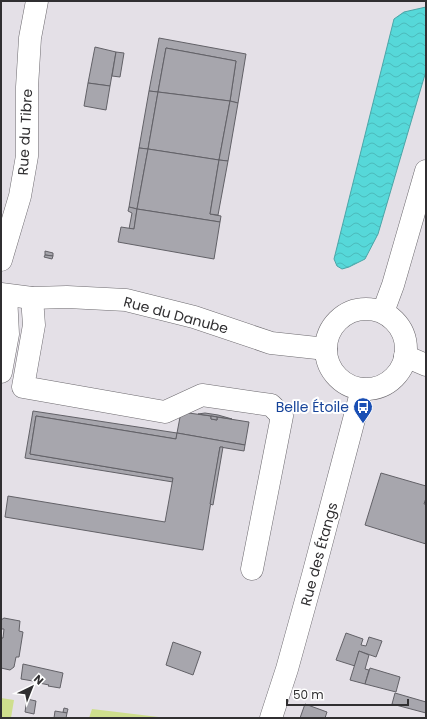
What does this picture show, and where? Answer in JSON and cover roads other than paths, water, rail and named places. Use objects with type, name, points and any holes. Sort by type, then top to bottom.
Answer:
[{"type":"main road","name":"Rue du Tibre","points":[[1,260],[20,196],[27,156],[27,87],[30,38],[37,1]]},
{"type":"main road","points":[[383,312],[393,285],[426,171]]},
{"type":"main road","points":[[1,372],[8,334],[3,294]]},
{"type":"main road","name":"Rue du Danube","points":[[3,294],[32,298],[67,297],[126,300],[194,317],[271,343],[326,349]]},
{"type":"main road","points":[[32,298],[34,325],[23,387],[165,412],[202,395],[271,405],[282,416],[252,569]]},
{"type":"main road","points":[[366,308],[383,312],[392,318],[400,327],[405,340],[405,356],[402,368],[392,380],[379,387],[362,389],[352,387],[333,373],[328,363],[326,349],[327,338],[332,326],[341,316],[353,310],[366,308]]},
{"type":"main road","points":[[405,356],[426,365]]},
{"type":"main road","name":"Rue des Étangs","points":[[271,718],[287,669],[314,575],[362,389]]},
{"type":"water","points":[[426,7],[426,71],[378,234],[365,259],[342,269],[337,266],[334,259],[394,19],[404,12]]},
{"type":"place","name":"Belle Étoile","points":[[363,424]]}]
